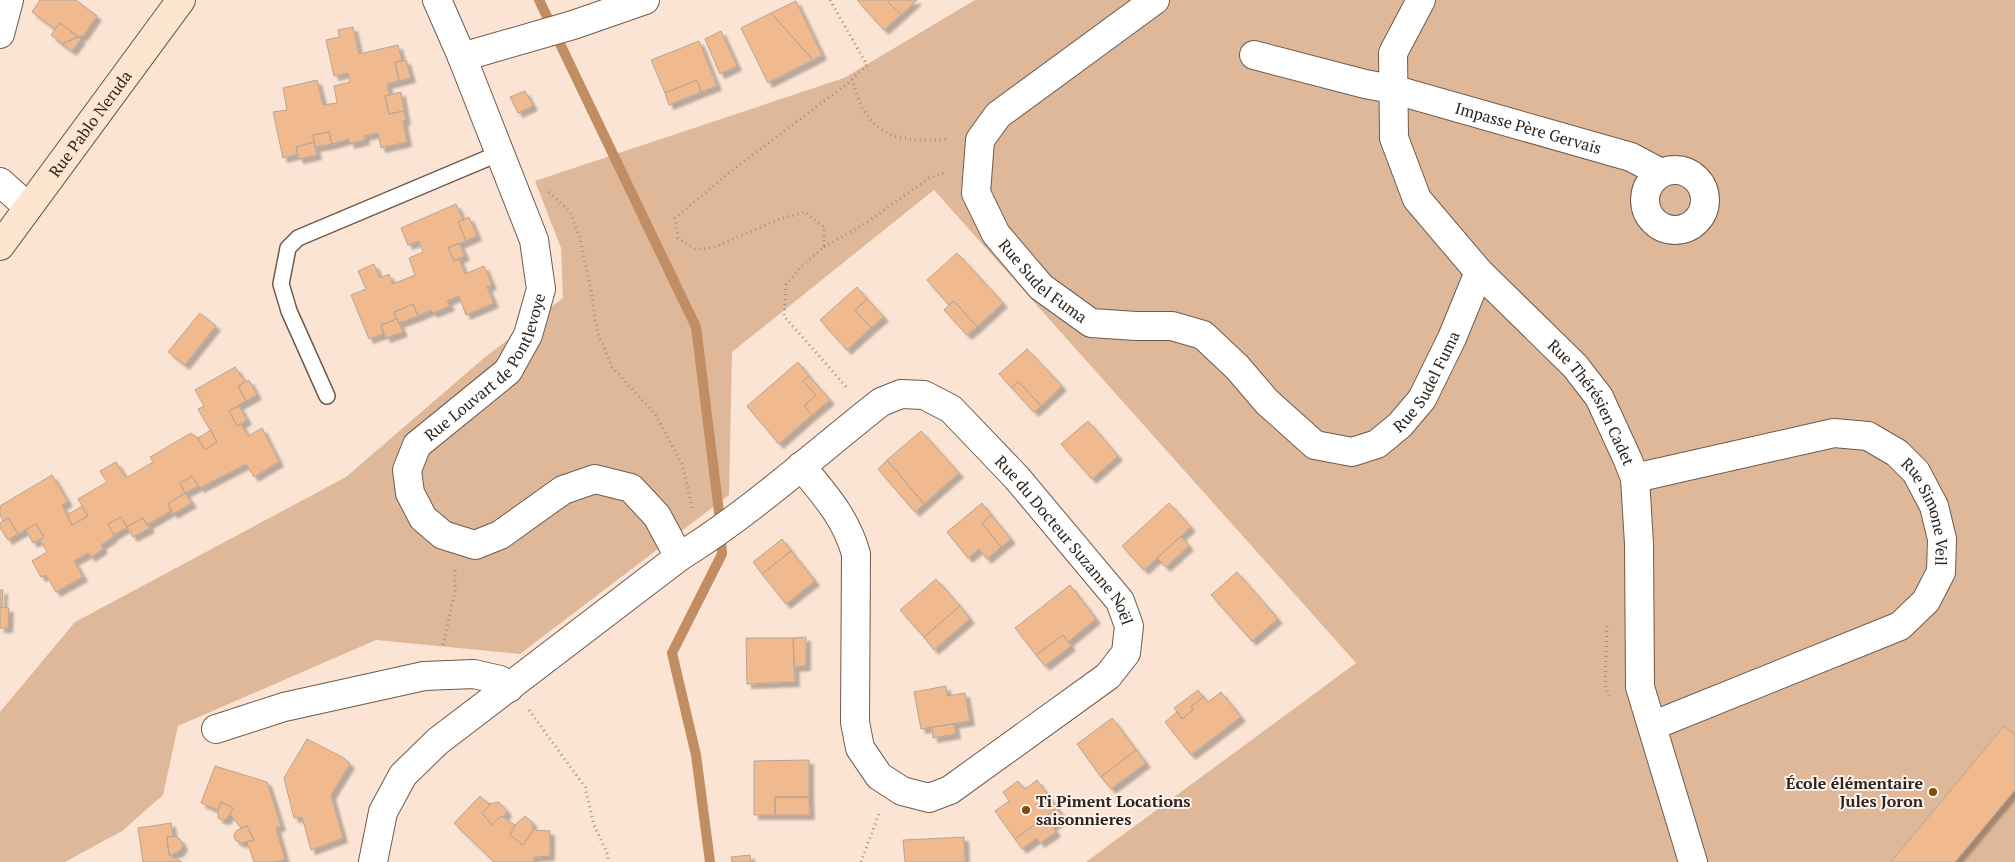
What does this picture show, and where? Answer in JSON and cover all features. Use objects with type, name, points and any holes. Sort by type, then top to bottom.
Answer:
[{"type":"main road","name":"Rue Pablo Neruda","points":[[0,246],[181,0]]},
{"type":"street","points":[[0,34],[9,0]]},
{"type":"street","name":"Rue Louvart de Pontlevoye","points":[[437,0],[462,57],[534,240],[541,290],[528,336],[508,371],[417,445],[407,470],[410,493],[423,518],[443,535],[475,544],[500,535],[563,490],[595,479],[631,488],[657,516],[679,557]]},
{"type":"street","points":[[462,57],[573,25],[645,0]]},
{"type":"street","points":[[979,150],[998,115],[1155,0]]},
{"type":"street","name":"Rue Thérésien Cadet","points":[[1421,0],[1393,53],[1394,138],[1417,199],[1479,272],[1575,366],[1599,397],[1621,443],[1635,478],[1639,544],[1640,687],[1693,862]]},
{"type":"street","name":"Impasse Père Gervais","points":[[1254,55],[1365,84],[1392,89],[1631,157],[1661,173]]},
{"type":"street","name":"Rue Sudel Fuma","points":[[979,150],[976,193],[996,234],[1041,287],[1091,323],[1172,326],[1203,335],[1237,366],[1268,402],[1315,445],[1352,452],[1377,444],[1400,425],[1422,399],[1452,338],[1479,272]]},
{"type":"street","points":[[0,182],[28,207]]},
{"type":"street","name":"Rue du Docteur Suzanne Noël","points":[[679,557],[702,543],[881,402],[901,394],[924,395],[951,409],[1017,478],[1120,601],[1129,626],[1126,653],[1108,676],[950,790],[929,798],[902,791],[879,776],[860,748],[855,722],[856,554],[851,535],[838,512],[801,466]]},
{"type":"street","name":"Rue Simone Veil","points":[[1635,478],[1834,433],[1868,436],[1897,453],[1916,472],[1934,506],[1942,539],[1941,572],[1926,601],[1900,626],[1652,726]]},
{"type":"street","points":[[373,862],[383,812],[403,775],[438,741],[679,557]]},
{"type":"street","points":[[216,729],[284,707],[424,676],[474,674],[500,680],[510,687]]},
{"type":"lane","points":[[327,396],[288,311],[281,284],[288,248],[298,238],[505,165]]},
{"type":"path","points":[[824,247],[824,227],[805,212],[780,219],[712,248],[695,249],[678,238],[675,218],[734,169],[797,123],[852,79],[867,64],[830,0]]},
{"type":"path","points":[[852,79],[863,109],[878,127],[900,139],[979,150]]},
{"type":"path","points":[[868,412],[784,316],[786,285],[801,267],[824,247],[866,223],[929,178],[979,150]]},
{"type":"path","points":[[505,165],[549,191],[570,212],[580,239],[591,290],[597,331],[612,367],[655,414],[682,464],[702,543]]},
{"type":"path","points":[[440,676],[440,655],[455,590],[457,539]]},
{"type":"path","points":[[510,687],[585,787],[594,825],[608,855],[608,862]]},
{"type":"path","points":[[861,862],[891,784]]},
{"type":"shaded area","points":[[975,0],[2015,0],[2015,862],[1086,862],[1356,663],[934,190],[732,352],[729,495],[520,654],[376,640],[178,726],[163,795],[122,831],[65,862],[0,862],[0,712],[75,622],[346,477],[484,358],[563,298],[561,248],[535,181],[844,78]]},
{"type":"building","points":[[40,0],[76,0],[97,16],[83,36],[78,37],[60,23],[55,29],[32,12]]},
{"type":"building","points":[[857,0],[890,0],[888,2],[901,15],[884,30]]},
{"type":"building","points":[[890,0],[917,0],[901,15],[888,2]]},
{"type":"building","points":[[796,1],[822,55],[813,60],[771,13]]},
{"type":"building","points":[[771,13],[813,60],[768,83],[741,28]]},
{"type":"building","points":[[60,23],[78,37],[62,44],[51,35]]},
{"type":"building","points":[[353,27],[359,54],[398,45],[402,61],[395,62],[399,81],[387,84],[390,95],[385,96],[389,114],[404,111],[406,120],[403,121],[407,142],[381,148],[378,133],[364,136],[365,140],[350,144],[349,139],[332,144],[329,132],[313,135],[314,142],[296,147],[298,154],[283,158],[273,112],[287,110],[283,88],[317,80],[323,105],[337,103],[334,86],[350,82],[348,73],[334,76],[326,40],[339,37],[338,30]]},
{"type":"building","points":[[721,31],[737,66],[720,74],[705,39]]},
{"type":"building","points":[[78,37],[81,39],[72,51],[62,44]]},
{"type":"building","points":[[699,41],[717,86],[701,92],[697,80],[665,93],[651,60]]},
{"type":"building","points":[[406,60],[411,78],[399,81],[395,62]]},
{"type":"building","points":[[697,80],[701,92],[669,105],[665,93]]},
{"type":"building","points":[[525,91],[533,106],[518,113],[510,97]]},
{"type":"building","points":[[401,92],[404,111],[389,114],[385,96]]},
{"type":"building","points":[[329,132],[332,144],[315,147],[313,135]]},
{"type":"building","points":[[314,142],[317,155],[299,159],[296,147]]},
{"type":"building","points":[[456,204],[463,219],[458,222],[466,241],[448,248],[454,261],[459,259],[465,274],[484,266],[492,285],[487,287],[494,303],[466,315],[459,296],[447,301],[450,306],[433,313],[431,310],[418,316],[413,304],[394,312],[397,319],[381,325],[383,334],[369,339],[351,295],[366,289],[358,271],[374,264],[380,278],[389,274],[393,284],[415,275],[409,258],[423,252],[419,241],[408,245],[401,228]]},
{"type":"building","points":[[469,217],[477,236],[466,241],[458,222]]},
{"type":"building","points":[[459,243],[465,256],[454,261],[448,248]]},
{"type":"building","points":[[957,253],[1003,303],[977,327],[954,301],[949,305],[927,280]]},
{"type":"building","points":[[857,287],[867,299],[855,310],[871,328],[847,350],[820,320]]},
{"type":"building","points":[[867,299],[884,317],[871,328],[855,310]]},
{"type":"building","points":[[954,301],[977,327],[967,335],[944,310]]},
{"type":"building","points":[[413,304],[418,316],[399,323],[394,312]]},
{"type":"building","points":[[200,313],[216,326],[185,365],[168,352]]},
{"type":"building","points":[[397,319],[403,332],[386,338],[381,325]]},
{"type":"building","points":[[1027,349],[1062,386],[1041,406],[1018,381],[1012,388],[999,374]]},
{"type":"building","points":[[798,362],[809,376],[803,381],[816,395],[804,406],[812,415],[779,444],[747,406]]},
{"type":"building","points":[[235,367],[245,382],[238,386],[246,401],[229,411],[237,426],[241,424],[248,436],[262,428],[279,462],[254,477],[246,464],[200,488],[192,476],[180,483],[185,493],[168,504],[171,511],[147,525],[143,518],[127,527],[121,517],[108,524],[114,535],[101,545],[103,549],[91,557],[88,553],[74,561],[83,577],[56,592],[46,575],[41,577],[32,561],[47,552],[40,540],[44,537],[36,524],[18,534],[8,518],[3,521],[0,515],[0,506],[52,475],[68,502],[62,505],[72,525],[88,516],[78,499],[107,482],[100,471],[116,462],[126,478],[153,462],[150,457],[191,433],[198,438],[205,450],[217,442],[198,409],[204,406],[195,390]]},
{"type":"building","points":[[809,376],[830,400],[812,415],[804,406],[816,395],[803,381]]},
{"type":"building","points":[[249,380],[257,395],[246,401],[238,386]]},
{"type":"building","points":[[1018,381],[1041,406],[1034,412],[1012,388]]},
{"type":"building","points":[[239,406],[247,420],[237,426],[229,411]]},
{"type":"building","points":[[1088,421],[1118,456],[1092,479],[1061,444]]},
{"type":"building","points":[[211,430],[217,442],[205,450],[198,438]]},
{"type":"building","points":[[921,431],[959,473],[924,504],[887,460]]},
{"type":"building","points":[[887,460],[924,504],[915,512],[878,469]]},
{"type":"building","points":[[192,476],[198,486],[185,493],[180,483]]},
{"type":"building","points":[[185,493],[192,503],[173,514],[168,504]]},
{"type":"building","points":[[982,503],[991,515],[982,523],[1001,547],[987,559],[979,549],[968,558],[947,532]]},
{"type":"building","points":[[1169,503],[1191,527],[1144,570],[1122,546]]},
{"type":"building","points":[[82,506],[88,516],[72,525],[67,515]]},
{"type":"building","points":[[991,515],[1011,539],[1001,547],[982,523]]},
{"type":"building","points":[[121,517],[127,527],[114,535],[108,524]]},
{"type":"building","points":[[8,518],[18,534],[8,540],[0,528],[0,523]]},
{"type":"building","points":[[143,518],[150,528],[133,537],[127,527]]},
{"type":"building","points":[[36,524],[44,537],[33,543],[26,530]]},
{"type":"building","points":[[1181,536],[1189,546],[1166,567],[1157,558]]},
{"type":"building","points":[[782,539],[791,551],[762,574],[753,562]]},
{"type":"building","points":[[791,551],[815,581],[786,604],[762,574]]},
{"type":"building","points":[[1237,572],[1278,619],[1252,641],[1211,595]]},
{"type":"building","points":[[936,579],[960,606],[924,637],[900,610]]},
{"type":"building","points":[[1070,585],[1096,619],[1068,642],[1063,635],[1036,655],[1015,628]]},
{"type":"building","points":[[0,590],[3,590],[2,608],[0,607]]},
{"type":"building","points":[[960,606],[970,619],[934,650],[924,637]]},
{"type":"building","points":[[0,607],[9,608],[8,628],[0,628]]},
{"type":"building","points":[[1063,635],[1071,646],[1045,666],[1036,655]]},
{"type":"building","points":[[806,637],[806,666],[794,667],[793,638]]},
{"type":"building","points":[[746,638],[793,638],[795,682],[747,684]]},
{"type":"building","points":[[946,686],[947,696],[965,693],[970,721],[921,729],[914,692]]},
{"type":"building","points":[[1198,690],[1203,697],[1191,707],[1193,710],[1182,719],[1174,708]]},
{"type":"building","points":[[1221,692],[1241,717],[1191,755],[1165,722],[1177,712],[1182,719],[1193,710],[1191,707],[1203,697],[1208,702]]},
{"type":"building","points":[[1112,718],[1136,750],[1101,777],[1077,744]]},
{"type":"building","points":[[954,724],[956,734],[933,738],[932,727]]},
{"type":"building","points":[[2004,726],[2015,735],[2015,790],[1955,862],[1891,862]]},
{"type":"building","points":[[307,739],[344,758],[350,764],[331,795],[343,838],[311,850],[302,817],[294,818],[284,778]]},
{"type":"building","points":[[1136,750],[1146,763],[1111,789],[1101,777]]},
{"type":"building","points":[[809,760],[809,797],[775,797],[775,815],[754,815],[754,761]]},
{"type":"building","points":[[215,766],[267,782],[281,826],[276,828],[285,859],[277,862],[254,862],[247,842],[254,840],[247,826],[241,828],[230,814],[233,808],[221,802],[218,810],[201,803]]},
{"type":"building","name":"Ti Piment Locations saisonnieres","points":[[1037,780],[1057,808],[1015,839],[995,811],[1009,801],[1003,792],[1018,781],[1025,789]]},
{"type":"building","points":[[480,796],[490,805],[482,813],[492,825],[501,816],[515,825],[510,835],[523,845],[533,830],[550,831],[550,856],[534,857],[534,862],[494,862],[454,823]]},
{"type":"building","points":[[775,797],[809,797],[810,815],[775,815]]},
{"type":"building","points":[[221,802],[233,808],[227,819],[222,820],[218,818]]},
{"type":"building","points":[[499,802],[507,811],[504,817],[501,816],[492,825],[482,813],[490,805],[488,804]]},
{"type":"building","points":[[1057,808],[1064,817],[1052,826],[1056,832],[1040,843],[1037,838],[1022,849],[1015,839]]},
{"type":"building","points":[[525,816],[532,822],[533,830],[523,845],[510,835],[515,825]]},
{"type":"building","points":[[171,823],[173,836],[167,837],[169,855],[182,862],[143,862],[138,828]]},
{"type":"building","points":[[247,826],[254,840],[241,843],[235,840],[234,835],[237,830]]},
{"type":"building","points":[[173,836],[180,839],[183,846],[179,852],[169,855],[167,837]]},
{"type":"building","points":[[964,837],[965,862],[905,862],[903,840]]},
{"type":"building","points":[[750,855],[751,862],[732,862],[731,857]]},
{"type":"waterway","points":[[539,0],[696,327],[719,512],[722,554],[672,653],[696,755],[710,862]]},
{"type":"place","name":"École élémentaire Jules Joron","points":[[1933,792]]},
{"type":"place","name":"Ti Piment Locations saisonnieres","points":[[1026,810]]}]
